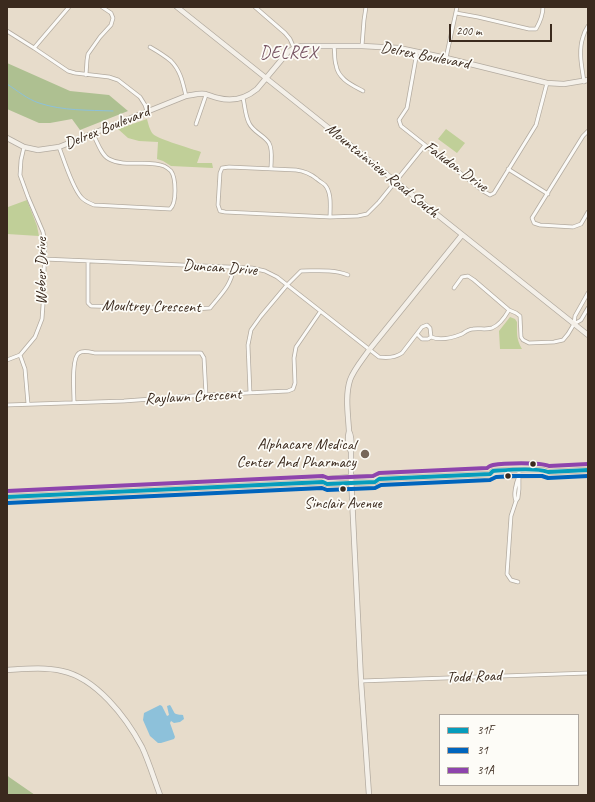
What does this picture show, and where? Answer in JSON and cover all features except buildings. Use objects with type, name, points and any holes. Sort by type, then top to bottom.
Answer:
[{"type":"main road","points":[[322,482],[327,479],[352,477],[375,477],[379,479],[490,474],[494,476],[519,473],[542,475],[548,472],[588,470]]},
{"type":"main road","points":[[7,497],[322,482],[327,484],[375,482],[379,479]]},
{"type":"street","points":[[34,48],[69,7]]},
{"type":"street","points":[[86,75],[88,54],[111,25],[113,18],[110,13],[102,7]]},
{"type":"street","name":"Mountainview Road South","points":[[177,7],[588,335]]},
{"type":"street","points":[[255,7],[286,33],[294,48],[279,61],[251,94],[243,98],[249,124],[270,144],[272,152],[271,168]]},
{"type":"street","points":[[362,46],[366,7]]},
{"type":"street","points":[[446,58],[458,7]]},
{"type":"street","points":[[456,14],[478,17],[529,30],[536,29],[540,22],[543,7]]},
{"type":"street","points":[[586,81],[580,56],[581,44],[588,26]]},
{"type":"street","points":[[7,31],[68,70],[75,73],[109,77],[118,80],[140,97],[147,111]]},
{"type":"street","points":[[150,46],[171,61],[177,68],[182,78],[186,96]]},
{"type":"street","name":"Delrex Boulevard","points":[[294,48],[302,46],[362,46],[399,48],[547,83],[564,84],[586,81]]},
{"type":"street","points":[[334,46],[336,66],[340,76],[363,92]]},
{"type":"street","name":"Faludon Drive","points":[[417,52],[407,108],[399,120],[401,126],[483,191],[490,194],[494,193],[536,125],[547,83]]},
{"type":"street","points":[[196,124],[206,94]]},
{"type":"street","name":"Delrex Boulevard","points":[[7,138],[24,147],[38,150],[59,147],[186,96],[206,94],[230,100],[243,98]]},
{"type":"street","points":[[588,130],[532,218],[534,223],[540,225],[573,227],[581,224],[588,212]]},
{"type":"street","points":[[59,147],[77,193],[87,202],[94,205],[170,209],[173,206],[175,198],[175,182],[172,172],[165,166],[158,164],[122,162],[108,159],[93,134]]},
{"type":"street","points":[[330,217],[329,194],[325,185],[303,171],[229,166],[222,168],[220,173],[218,204],[220,210],[225,212],[330,217],[358,216],[367,214],[379,202],[425,145]]},
{"type":"street","name":"Weber Drive","points":[[7,360],[20,355],[35,337],[42,319],[45,243],[43,232],[20,175],[24,147]]},
{"type":"street","points":[[508,169],[548,194]]},
{"type":"street","points":[[368,795],[361,681],[350,443],[351,435],[349,431],[348,397],[350,379],[369,350],[462,235]]},
{"type":"street","name":"Duncan Drive","points":[[44,259],[252,268],[265,271],[277,277],[379,357],[387,358],[398,356],[417,334]]},
{"type":"street","name":"Moultrey Crescent","points":[[88,261],[88,303],[91,306],[195,309],[210,308],[227,288],[232,279],[234,268]]},
{"type":"street","points":[[250,393],[248,345],[251,330],[261,316],[301,271],[327,271],[348,274]]},
{"type":"street","points":[[454,288],[462,277],[468,276],[509,310],[520,316],[521,337],[529,343],[554,342],[563,340],[574,324],[575,316],[588,293]]},
{"type":"street","points":[[574,324],[581,320],[588,308]]},
{"type":"street","points":[[431,337],[430,328],[427,325],[422,327],[417,334],[422,339],[428,339],[431,337],[436,339],[456,336],[471,329],[493,328],[500,323],[509,310]]},
{"type":"street","name":"Raylawn Crescent","points":[[7,405],[124,401],[288,391],[293,389],[295,383],[294,358],[296,347],[320,312]]},
{"type":"street","points":[[74,402],[73,377],[76,357],[78,353],[83,351],[95,353],[200,353],[204,358],[206,395]]},
{"type":"street","points":[[20,355],[25,369],[28,404]]},
{"type":"street","points":[[518,582],[511,580],[507,574],[511,516],[518,498],[519,473]]},
{"type":"street","points":[[7,670],[48,669],[64,671],[78,676],[92,684],[115,707],[134,733],[143,748],[160,795]]},
{"type":"street","name":"Todd Road","points":[[361,681],[588,673]]},
{"type":"green space","points":[[7,63],[70,91],[109,95],[128,111],[80,130],[72,119],[50,123],[39,123],[7,109]]},
{"type":"green space","points":[[147,119],[153,134],[168,141],[201,152],[197,163],[212,163],[213,168],[171,166],[157,159],[158,142],[139,141],[128,138],[118,129]]},
{"type":"green space","points":[[446,129],[465,143],[457,153],[438,139]]},
{"type":"green space","points":[[27,200],[37,226],[39,236],[7,234],[7,204],[8,207]]},
{"type":"green space","points":[[510,317],[515,319],[517,322],[518,339],[522,349],[500,349],[499,331]]},
{"type":"green space","points":[[7,775],[9,777],[35,795],[7,795]]},
{"type":"water","points":[[160,705],[167,716],[169,715],[167,706],[170,705],[175,713],[183,715],[184,719],[180,722],[174,723],[171,721],[170,723],[175,737],[174,739],[158,743],[150,736],[143,720],[144,713]]},
{"type":"waterway","points":[[7,84],[30,99],[48,106],[76,110],[113,111]]},
{"type":"transit line","name":"31A","points":[[7,491],[323,476],[328,478],[373,476],[379,473],[487,468],[493,465],[505,464],[530,463],[549,466],[588,464]]},
{"type":"transit line","name":"31F","points":[[7,497],[323,482],[327,484],[375,482],[379,479],[490,474],[493,471],[529,469],[548,472],[588,470]]},
{"type":"transit line","name":"31","points":[[7,503],[322,488],[327,490],[375,488],[381,485],[490,480],[496,477],[513,476],[542,476],[548,478],[588,476]]},
{"type":"place","name":"Alphacare Medical Center And Pharmacy","points":[[365,454]]},
{"type":"place","name":"Sinclair Avenue","points":[[343,489]]},
{"type":"district","name":"DELREX","points":[[289,54]]}]
